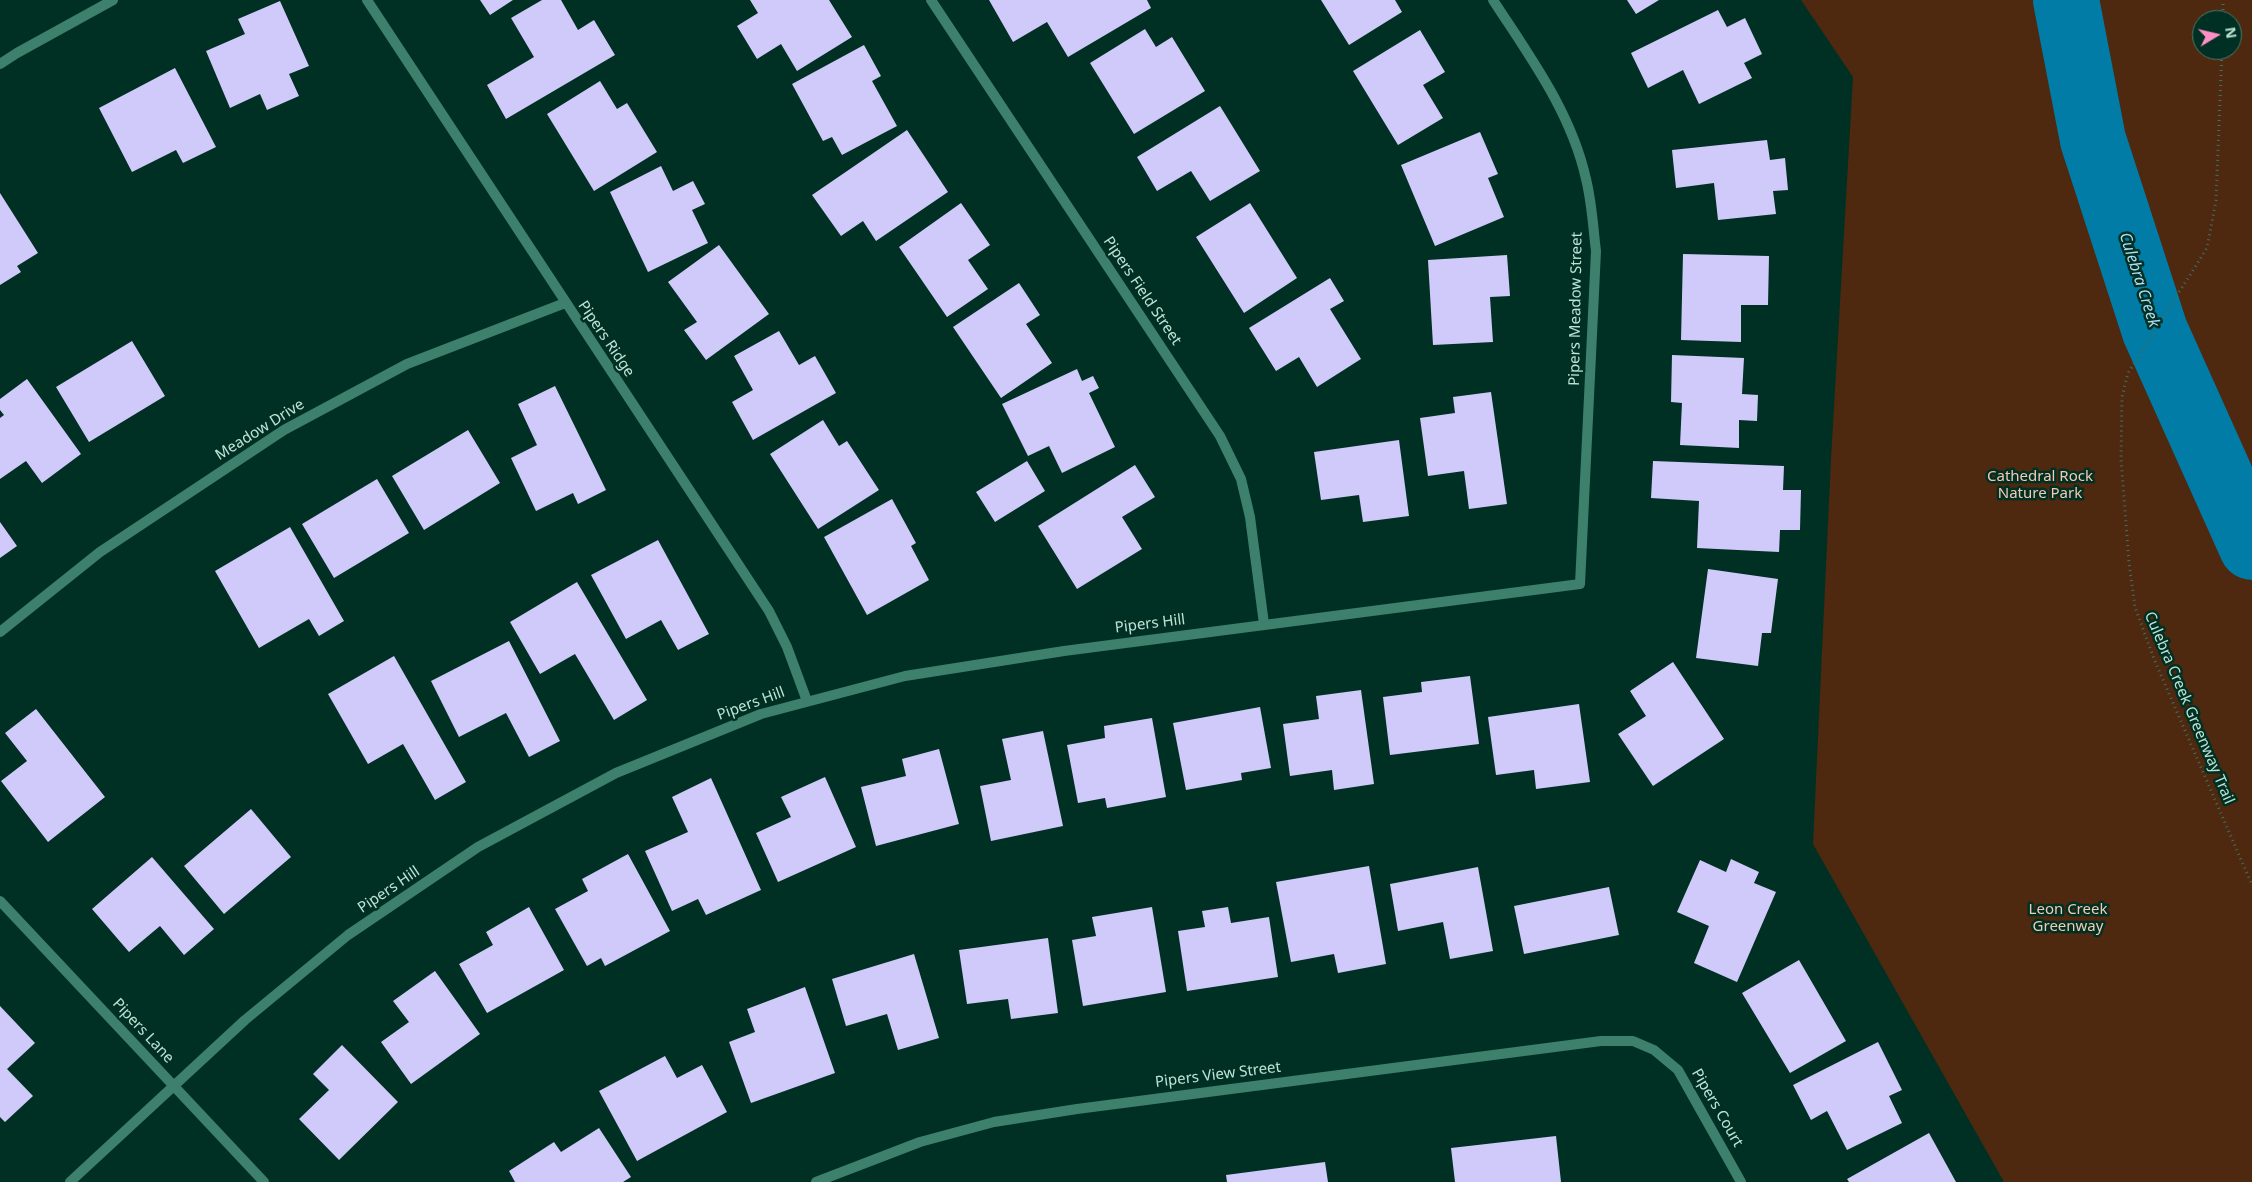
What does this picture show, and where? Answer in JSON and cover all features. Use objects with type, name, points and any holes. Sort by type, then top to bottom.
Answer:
[{"type":"street","points":[[0,64],[113,0]]},
{"type":"street","name":"Pipers Ridge","points":[[367,0],[769,612],[787,647],[807,701]]},
{"type":"street","name":"Pipers Field Street","points":[[931,0],[1220,436],[1241,479],[1248,507],[1264,624]]},
{"type":"street","name":"Pipers Meadow Street","points":[[1493,0],[1544,78],[1562,110],[1576,143],[1586,179],[1592,215],[1596,251],[1580,584]]},
{"type":"street","name":"Meadow Drive","points":[[0,632],[100,552],[284,430],[407,364],[565,303]]},
{"type":"street","name":"Pipers Hill","points":[[70,1182],[246,1020],[348,935],[478,847],[616,773],[761,714],[906,676],[1064,651],[1580,584]]},
{"type":"street","name":"Pipers Lane","points":[[0,901],[264,1182]]},
{"type":"street","name":"Pipers View Street","points":[[816,1182],[920,1142],[994,1122],[1087,1107],[1592,1042],[1633,1041]]},
{"type":"street","name":"Pipers Court","points":[[1633,1041],[1654,1050],[1678,1070],[1742,1182]]},
{"type":"path","name":"Culebra Creek Greenway Trail","points":[[2222,60],[2216,200],[2207,248],[2128,373],[2122,397],[2121,458],[2129,563],[2135,607],[2154,659],[2252,885]]},
{"type":"green space","name":"Cathedral Rock Nature Park","points":[[1801,0],[2252,0],[2252,1182],[2004,1182],[1813,844],[1831,459],[1853,77]]},
{"type":"building","points":[[480,0],[513,0],[490,15]]},
{"type":"building","points":[[542,0],[561,0],[578,30],[594,20],[615,55],[506,119],[487,85],[534,57],[511,18]]},
{"type":"building","points":[[750,0],[829,0],[852,37],[797,71],[781,44],[757,59],[737,26],[758,13]]},
{"type":"building","points":[[989,0],[1147,0],[1151,8],[1068,57],[1047,22],[1013,42]]},
{"type":"building","points":[[1321,0],[1395,0],[1402,12],[1349,45]]},
{"type":"building","points":[[1627,0],[1659,0],[1636,14]]},
{"type":"building","points":[[280,1],[309,66],[289,74],[299,96],[267,110],[260,94],[230,108],[206,51],[245,34],[238,19]]},
{"type":"building","points":[[1718,10],[1727,27],[1745,18],[1762,54],[1744,63],[1752,78],[1699,104],[1683,70],[1648,88],[1631,53]]},
{"type":"building","points":[[1145,29],[1156,47],[1172,37],[1205,91],[1134,134],[1090,63]]},
{"type":"building","points":[[1420,30],[1445,72],[1423,85],[1443,118],[1398,145],[1353,71]]},
{"type":"building","points":[[864,45],[881,76],[872,81],[897,126],[842,155],[832,137],[823,141],[792,84]]},
{"type":"building","points":[[175,68],[216,147],[183,163],[176,150],[132,172],[99,108]]},
{"type":"building","points":[[600,81],[617,109],[627,103],[657,152],[594,191],[547,114]]},
{"type":"building","points":[[1220,106],[1260,171],[1210,201],[1191,171],[1157,191],[1137,157]]},
{"type":"building","points":[[907,130],[948,192],[876,241],[863,221],[841,236],[812,195]]},
{"type":"building","points":[[1480,132],[1498,174],[1488,178],[1504,217],[1435,246],[1401,165]]},
{"type":"building","points":[[1767,140],[1770,160],[1785,158],[1788,190],[1773,191],[1776,214],[1718,220],[1714,183],[1676,188],[1672,150]]},
{"type":"building","points":[[661,166],[673,191],[693,181],[705,204],[692,210],[708,243],[648,272],[610,192]]},
{"type":"building","points":[[0,193],[38,253],[17,266],[21,272],[0,285]]},
{"type":"building","points":[[961,203],[990,245],[968,260],[988,289],[947,317],[899,247]]},
{"type":"building","points":[[1250,203],[1297,278],[1244,313],[1196,237]]},
{"type":"building","points":[[719,245],[769,314],[706,360],[684,330],[697,322],[668,282]]},
{"type":"building","points":[[1683,254],[1769,256],[1768,305],[1741,305],[1741,342],[1681,340]]},
{"type":"building","points":[[1507,255],[1510,296],[1490,297],[1493,342],[1433,345],[1428,260]]},
{"type":"building","points":[[1330,278],[1344,301],[1330,309],[1361,359],[1317,387],[1299,357],[1276,371],[1249,328]]},
{"type":"building","points":[[1019,283],[1040,315],[1026,324],[1052,363],[1001,398],[953,327]]},
{"type":"building","points":[[779,331],[799,365],[815,356],[836,393],[753,440],[732,402],[753,390],[734,356]]},
{"type":"building","points":[[132,341],[165,396],[89,442],[56,387]]},
{"type":"building","points":[[1672,355],[1744,358],[1742,394],[1758,395],[1757,421],[1739,420],[1739,448],[1680,445],[1682,403],[1671,402]]},
{"type":"building","points":[[1077,369],[1082,381],[1093,376],[1099,388],[1089,393],[1115,447],[1062,473],[1049,446],[1028,456],[1002,404]]},
{"type":"building","points":[[27,379],[81,454],[42,483],[26,461],[0,479],[0,418],[4,415],[0,410],[0,399]]},
{"type":"building","points":[[555,386],[606,490],[578,504],[573,493],[536,511],[511,458],[537,445],[518,404]]},
{"type":"building","points":[[1491,392],[1507,504],[1469,509],[1464,471],[1428,476],[1420,418],[1455,413],[1453,397]]},
{"type":"building","points":[[823,420],[839,446],[847,441],[879,490],[818,529],[770,454]]},
{"type":"building","points":[[468,430],[500,483],[424,530],[392,476]]},
{"type":"building","points":[[1399,440],[1409,516],[1363,522],[1359,495],[1321,500],[1314,452]]},
{"type":"building","points":[[1027,461],[1045,491],[995,522],[976,492]]},
{"type":"building","points":[[1653,461],[1784,466],[1783,490],[1801,490],[1800,530],[1780,530],[1779,552],[1697,548],[1699,501],[1651,498]]},
{"type":"building","points":[[1135,465],[1155,497],[1122,517],[1142,549],[1077,589],[1038,526]]},
{"type":"building","points":[[377,479],[409,533],[334,578],[302,524]]},
{"type":"building","points":[[892,499],[916,543],[911,546],[929,580],[867,615],[824,537]]},
{"type":"building","points":[[0,522],[17,546],[0,558]]},
{"type":"building","points":[[290,527],[344,621],[319,636],[309,619],[259,648],[215,571]]},
{"type":"building","points":[[658,540],[709,634],[678,650],[661,620],[626,639],[591,575]]},
{"type":"building","points":[[1708,569],[1778,579],[1771,633],[1762,633],[1758,666],[1696,658]]},
{"type":"building","points":[[577,582],[647,700],[614,720],[575,654],[540,674],[510,622]]},
{"type":"building","points":[[509,641],[560,741],[529,757],[506,713],[459,737],[431,681]]},
{"type":"building","points":[[394,656],[466,782],[435,800],[403,744],[368,764],[328,694]]},
{"type":"building","points":[[1673,662],[1724,739],[1653,786],[1618,734],[1646,716],[1630,691]]},
{"type":"building","points":[[1470,676],[1479,744],[1390,755],[1383,697],[1422,692],[1421,682]]},
{"type":"building","points":[[1361,690],[1374,784],[1334,790],[1332,770],[1290,776],[1283,724],[1319,719],[1316,696]]},
{"type":"building","points":[[1579,704],[1590,782],[1536,789],[1534,770],[1496,775],[1488,717]]},
{"type":"building","points":[[1260,707],[1271,768],[1241,773],[1242,780],[1186,790],[1173,723]]},
{"type":"building","points":[[36,709],[105,797],[48,842],[1,781],[27,761],[5,733]]},
{"type":"building","points":[[1152,718],[1166,797],[1107,808],[1105,798],[1078,803],[1067,745],[1105,738],[1104,726]]},
{"type":"building","points":[[1043,731],[1063,826],[991,841],[980,786],[1011,780],[1002,739]]},
{"type":"building","points":[[939,749],[959,824],[876,846],[861,787],[906,776],[902,759]]},
{"type":"building","points":[[825,777],[856,847],[778,882],[756,833],[791,817],[781,797]]},
{"type":"building","points":[[711,778],[761,890],[706,915],[698,899],[672,911],[645,851],[688,832],[672,797]]},
{"type":"building","points":[[251,809],[291,857],[224,914],[184,866]]},
{"type":"building","points":[[628,854],[670,931],[605,966],[601,958],[587,966],[555,909],[588,891],[582,879]]},
{"type":"building","points":[[152,857],[214,929],[184,955],[160,926],[129,952],[92,909]]},
{"type":"building","points":[[1731,859],[1759,872],[1754,883],[1776,892],[1737,982],[1694,963],[1709,926],[1677,912],[1700,860],[1726,872]]},
{"type":"building","points":[[1369,866],[1386,964],[1338,973],[1334,954],[1291,962],[1276,882]]},
{"type":"building","points":[[1478,867],[1493,951],[1450,959],[1443,922],[1398,931],[1390,884]]},
{"type":"building","points":[[1609,887],[1619,935],[1524,954],[1514,906]]},
{"type":"building","points":[[529,907],[564,970],[487,1013],[459,964],[493,945],[486,932]]},
{"type":"building","points":[[1152,907],[1166,992],[1083,1006],[1072,940],[1096,936],[1092,917]]},
{"type":"building","points":[[1228,907],[1231,923],[1269,917],[1278,977],[1187,991],[1178,931],[1205,927],[1202,911]]},
{"type":"building","points":[[1048,938],[1058,1013],[1011,1019],[1008,999],[967,1004],[959,950]]},
{"type":"building","points":[[914,954],[939,1038],[898,1050],[887,1014],[846,1026],[832,979]]},
{"type":"building","points":[[1799,960],[1846,1041],[1790,1073],[1742,993]]},
{"type":"building","points":[[435,971],[480,1034],[411,1084],[381,1042],[409,1022],[393,1001]]},
{"type":"building","points":[[805,987],[835,1073],[751,1103],[729,1042],[755,1032],[747,1009]]},
{"type":"building","points":[[0,1006],[35,1043],[7,1069],[33,1096],[5,1122],[0,1117]]},
{"type":"building","points":[[1878,1042],[1902,1090],[1889,1096],[1902,1123],[1847,1150],[1827,1111],[1811,1120],[1793,1085]]},
{"type":"building","points":[[342,1045],[398,1102],[339,1160],[299,1119],[329,1090],[313,1074]]},
{"type":"building","points":[[665,1056],[677,1078],[702,1065],[727,1112],[637,1161],[599,1091]]},
{"type":"building","points":[[599,1128],[631,1177],[623,1182],[515,1182],[509,1171],[554,1142],[561,1152]]},
{"type":"building","points":[[1929,1133],[1956,1182],[1849,1182],[1847,1179]]},
{"type":"building","points":[[1556,1136],[1561,1182],[1455,1182],[1451,1148]]},
{"type":"building","points":[[1325,1162],[1328,1182],[1227,1182],[1226,1175]]},
{"type":"waterway","name":"Culebra Creek","points":[[2066,0],[2093,140],[2155,331],[2252,547]]},
{"type":"park label","name":"Leon Creek Greenway","points":[[2068,918]]}]
